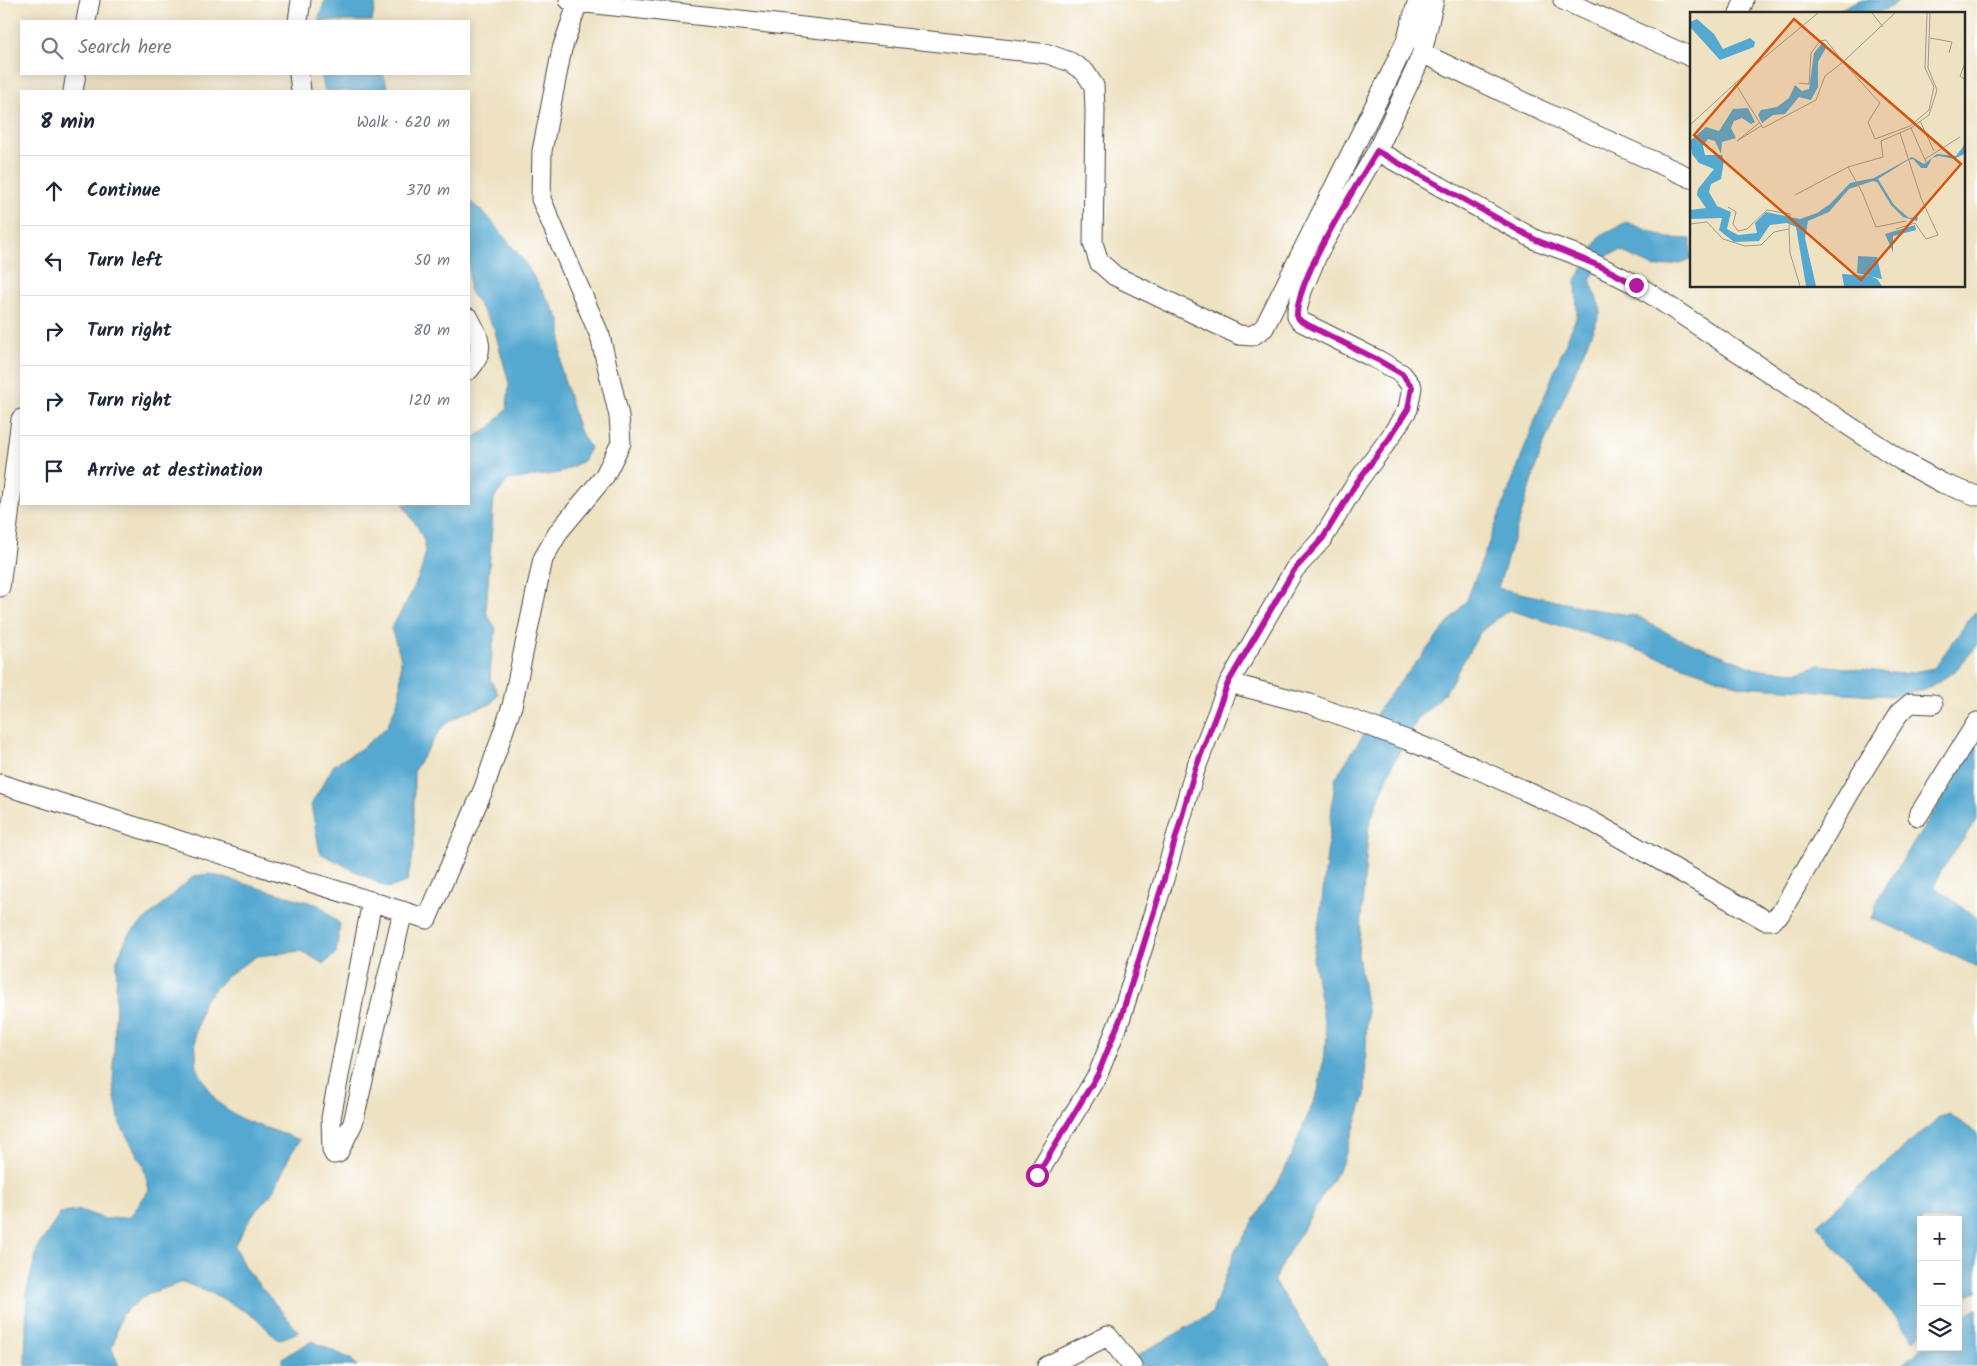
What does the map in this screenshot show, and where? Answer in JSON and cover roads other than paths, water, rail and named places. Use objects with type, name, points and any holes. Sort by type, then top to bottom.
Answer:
[{"type":"street","points":[[86,20],[90,0]]},
{"type":"street","points":[[298,20],[301,0]]},
{"type":"street","points":[[0,784],[427,919],[484,788],[512,706],[543,559],[558,531],[604,477],[621,443],[619,416],[600,336],[541,199],[542,151],[562,49],[575,1],[1048,54],[1070,62],[1085,72],[1094,86],[1093,243],[1099,262],[1115,276],[1239,335],[1252,336],[1264,328],[1390,77],[1406,41],[1418,0]]},
{"type":"street","points":[[1037,1175],[1098,1074],[1121,1017],[1162,886],[1195,770],[1228,683],[1294,570],[1323,538],[1357,482],[1389,439],[1408,409],[1412,387],[1402,374],[1302,322],[1297,317],[1297,310],[1302,291],[1320,251],[1377,151],[1422,53],[1434,0]]},
{"type":"street","points":[[1563,0],[1690,57]]},
{"type":"street","points":[[1740,12],[1744,0]]},
{"type":"street","points":[[1422,53],[1540,110],[1690,178]]},
{"type":"street","points":[[74,90],[76,75]]},
{"type":"street","points":[[298,75],[301,90]]},
{"type":"street","points":[[1377,151],[1536,240],[1604,268],[1636,285],[1902,461],[1942,483],[1977,496]]},
{"type":"street","points":[[470,320],[478,335],[480,348],[477,361],[470,369]]},
{"type":"street","points":[[0,586],[20,427]]},
{"type":"street","points":[[1228,683],[1310,704],[1474,767],[1591,822],[1764,920],[1772,920],[1780,914],[1849,794],[1899,713],[1911,703],[1933,704]]},
{"type":"street","points":[[1918,816],[1977,722]]},
{"type":"street","points":[[372,901],[331,1118],[332,1150],[334,1154],[338,1153],[343,1146],[353,1123],[403,911]]},
{"type":"street","points":[[343,1059],[368,1065]]},
{"type":"street","points":[[1047,1366],[1108,1336],[1127,1360]]},
{"type":"water","points":[[325,0],[376,0],[372,20],[318,20]]},
{"type":"water","points":[[1860,0],[1899,0],[1892,6],[1878,12],[1833,12]]},
{"type":"water","points":[[321,75],[383,75],[389,90],[325,90]]},
{"type":"water","points":[[470,201],[488,217],[523,260],[561,321],[561,369],[578,428],[590,448],[583,461],[559,473],[508,480],[494,498],[486,612],[496,629],[490,678],[498,694],[491,704],[464,713],[443,726],[414,770],[414,849],[407,882],[388,888],[320,853],[311,805],[334,765],[362,748],[387,727],[400,696],[401,658],[391,629],[415,585],[424,560],[425,548],[423,538],[404,505],[470,505],[470,436],[473,438],[490,428],[507,408],[509,383],[494,328],[470,292]]},
{"type":"water","points":[[1626,222],[1668,238],[1690,239],[1690,260],[1656,268],[1621,251],[1608,255],[1590,279],[1601,311],[1542,448],[1498,588],[1592,609],[1637,616],[1673,636],[1756,669],[1798,672],[1819,665],[1902,674],[1934,668],[1974,613],[1977,612],[1977,646],[1954,672],[1926,689],[1890,696],[1740,686],[1629,647],[1509,610],[1481,631],[1445,693],[1418,719],[1393,763],[1369,824],[1358,954],[1367,1010],[1365,1095],[1343,1162],[1284,1260],[1274,1282],[1314,1340],[1328,1366],[1120,1366],[1212,1313],[1234,1253],[1284,1172],[1318,1091],[1327,1037],[1313,959],[1322,901],[1335,779],[1384,702],[1467,600],[1577,315],[1576,281],[1600,236]]},
{"type":"water","points":[[1977,745],[1977,820],[1941,871],[1934,886],[1977,918],[1977,967],[1905,932],[1872,919],[1879,897]]},
{"type":"water","points":[[210,874],[319,905],[340,924],[336,953],[324,964],[301,951],[257,956],[228,975],[203,1002],[195,1035],[197,1069],[217,1102],[241,1119],[300,1140],[289,1157],[274,1191],[253,1214],[234,1246],[245,1268],[299,1332],[278,1340],[256,1318],[220,1297],[183,1282],[147,1294],[121,1315],[112,1349],[119,1366],[25,1366],[27,1290],[38,1247],[60,1214],[80,1210],[105,1219],[130,1217],[149,1190],[143,1165],[120,1124],[113,1086],[117,960],[128,935],[194,876]]},
{"type":"water","points":[[1949,1114],[1977,1133],[1977,1291],[1962,1297],[1962,1216],[1917,1216],[1917,1337],[1914,1340],[1817,1225],[1940,1117]]},
{"type":"water","points":[[1977,1309],[1977,1366],[1902,1366],[1919,1351],[1962,1351],[1962,1318]]},
{"type":"water","points":[[312,1341],[351,1359],[357,1366],[282,1366],[282,1358]]}]
